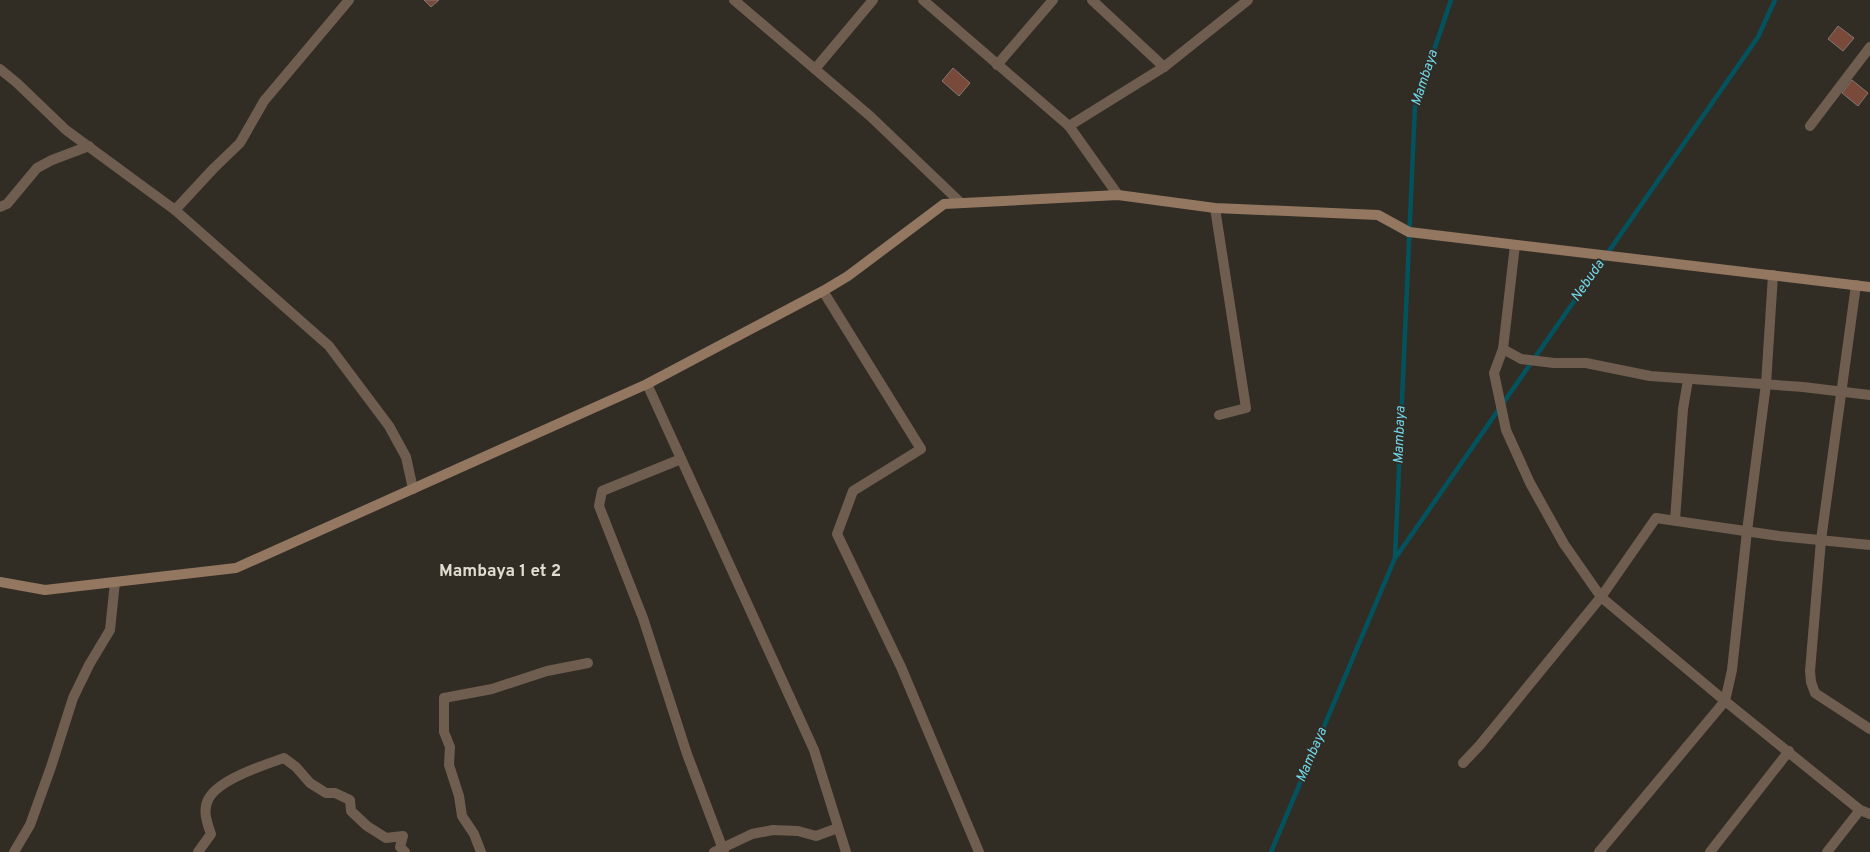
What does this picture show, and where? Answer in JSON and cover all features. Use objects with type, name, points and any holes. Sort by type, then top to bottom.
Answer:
[{"type":"street","points":[[175,210],[214,168],[240,143],[264,101],[349,0]]},
{"type":"street","points":[[734,0],[870,116],[961,203]]},
{"type":"street","points":[[815,69],[873,0]]},
{"type":"street","points":[[923,0],[996,65],[1069,126],[1118,195]]},
{"type":"street","points":[[996,65],[1053,0]]},
{"type":"street","points":[[1092,0],[1164,67]]},
{"type":"street","points":[[1069,126],[1164,67],[1248,0]]},
{"type":"street","points":[[1810,126],[1870,46]]},
{"type":"street","points":[[0,69],[17,83],[66,130],[175,210],[329,346],[389,426],[406,457],[413,489]]},
{"type":"street","points":[[0,207],[7,204],[37,168],[52,160],[89,146]]},
{"type":"street","points":[[0,582],[45,590],[236,568],[648,384],[823,291],[848,276],[944,204],[1118,195],[1215,208],[1378,215],[1409,232],[1870,287]]},
{"type":"street","points":[[1215,208],[1246,408],[1219,415]]},
{"type":"street","points":[[1515,245],[1503,349],[1494,373],[1506,430],[1530,483],[1560,538],[1602,596],[1725,701],[1789,751],[1860,810],[1870,814]]},
{"type":"street","points":[[1598,852],[1725,701],[1732,670],[1746,531],[1766,384],[1773,275]]},
{"type":"street","points":[[1856,285],[1840,392],[1821,540],[1810,671],[1811,682],[1815,693],[1870,729]]},
{"type":"street","points":[[823,291],[921,449],[853,491],[837,534],[901,667],[980,852]]},
{"type":"street","points":[[1503,349],[1521,359],[1554,363],[1586,363],[1650,376],[1688,380],[1766,384],[1870,395]]},
{"type":"street","points":[[1675,520],[1684,409],[1688,380]]},
{"type":"street","points":[[648,384],[814,750],[846,852]]},
{"type":"street","points":[[681,459],[602,491],[599,506],[643,618],[720,851],[752,834],[773,830],[798,831],[816,836],[838,828]]},
{"type":"street","points":[[1463,763],[1480,745],[1602,596],[1656,518],[1746,531],[1870,545]]},
{"type":"street","points":[[14,852],[32,818],[73,698],[89,665],[110,630],[115,582]]},
{"type":"street","points":[[481,852],[474,834],[462,816],[459,796],[449,765],[450,747],[444,732],[444,698],[492,689],[547,671],[588,663]]},
{"type":"street","points":[[1710,852],[1789,751]]},
{"type":"street","points":[[198,852],[211,834],[205,817],[208,798],[227,781],[284,758],[296,767],[310,783],[326,793],[335,793],[350,800],[351,811],[367,826],[386,838],[403,836],[400,847],[405,852]]},
{"type":"street","points":[[1827,852],[1860,810]]},
{"type":"building","points":[[424,0],[439,0],[431,7]]},
{"type":"building","points":[[1838,26],[1854,38],[1843,51],[1828,39]]},
{"type":"building","points":[[953,68],[970,83],[959,96],[942,81]]},
{"type":"building","points":[[1852,80],[1868,93],[1858,106],[1842,93]]},
{"type":"waterway","name":"Mambaya","points":[[1271,852],[1395,558],[1415,106],[1451,0]]},
{"type":"waterway","name":"Nebuda","points":[[1396,557],[1758,37],[1775,0]]},
{"type":"district","name":"Mambaya 1 et 2","points":[[500,572]]}]
